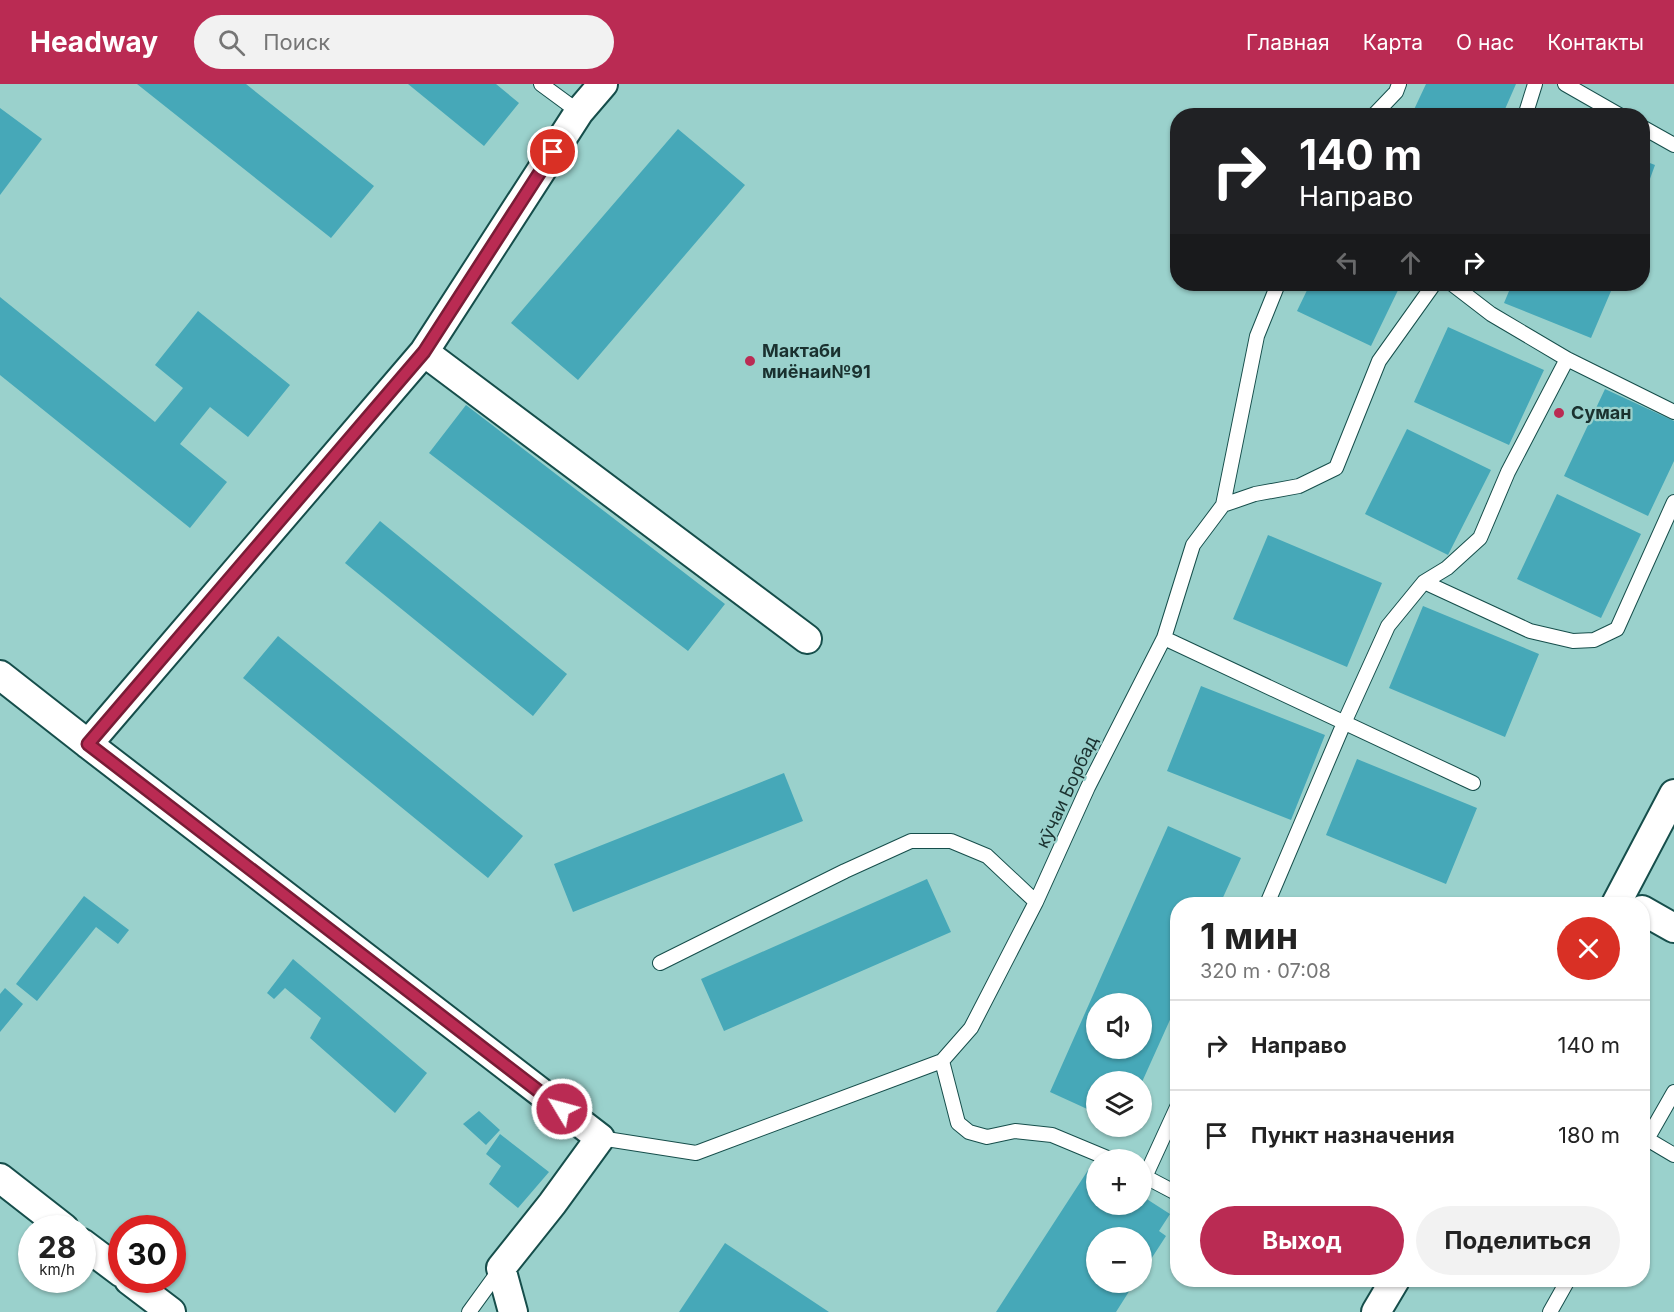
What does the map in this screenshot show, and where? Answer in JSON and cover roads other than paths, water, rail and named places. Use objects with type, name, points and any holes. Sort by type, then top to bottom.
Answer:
[{"type":"street","points":[[88,744],[424,352],[579,112],[603,84]]},
{"type":"street","points":[[424,352],[807,639]]},
{"type":"street","points":[[0,675],[600,1138],[501,1268],[513,1312]]},
{"type":"street","points":[[1631,897],[1674,794]]},
{"type":"street","points":[[1650,915],[1674,928]]},
{"type":"street","points":[[0,1178],[47,1215]]},
{"type":"street","points":[[96,1254],[108,1263]]},
{"type":"street","points":[[1376,1312],[1391,1287]]},
{"type":"street","points":[[146,1293],[171,1312]]},
{"type":"lane","points":[[542,84],[579,112]]},
{"type":"lane","points":[[1381,108],[1396,92],[1399,84]]},
{"type":"lane","points":[[1527,108],[1535,84]]},
{"type":"lane","points":[[1565,84],[1607,108]]},
{"type":"lane","points":[[1650,132],[1674,145]]},
{"type":"lane","points":[[1223,505],[1257,336],[1275,291]]},
{"type":"lane","points":[[1223,505],[1255,494],[1299,486],[1336,468],[1379,361],[1429,291]]},
{"type":"lane","points":[[1461,291],[1491,314],[1567,359],[1674,412]]},
{"type":"lane","points":[[1270,897],[1388,626],[1424,582],[1447,568],[1480,538],[1508,472],[1567,359]]},
{"type":"lane","points":[[1424,582],[1530,631],[1573,642],[1594,640],[1617,629],[1674,502]]},
{"type":"lane","name":"кӯчаи Борбад","points":[[600,1138],[696,1153],[942,1060],[971,1028],[1036,902],[1088,787],[1164,638],[1193,545],[1223,505]]},
{"type":"lane","points":[[1164,638],[1473,783]]},
{"type":"lane","points":[[660,963],[845,871],[911,841],[951,841],[987,855],[1036,902]]},
{"type":"lane","points":[[942,1060],[958,1123],[969,1132],[987,1137],[1015,1131],[1052,1135],[1086,1149]]},
{"type":"lane","points":[[1650,1135],[1674,1092]]},
{"type":"lane","points":[[1152,1158],[1170,1121]]},
{"type":"lane","points":[[1650,1146],[1674,1155]]},
{"type":"lane","points":[[1152,1181],[1170,1190]]},
{"type":"lane","points":[[469,1312],[501,1268]]},
{"type":"lane","points":[[1550,1312],[1564,1287]]},
{"type":"place","name":"Мактаби миёнаи№91","points":[[750,361]]},
{"type":"place","name":"Суман","points":[[1559,413]]}]
